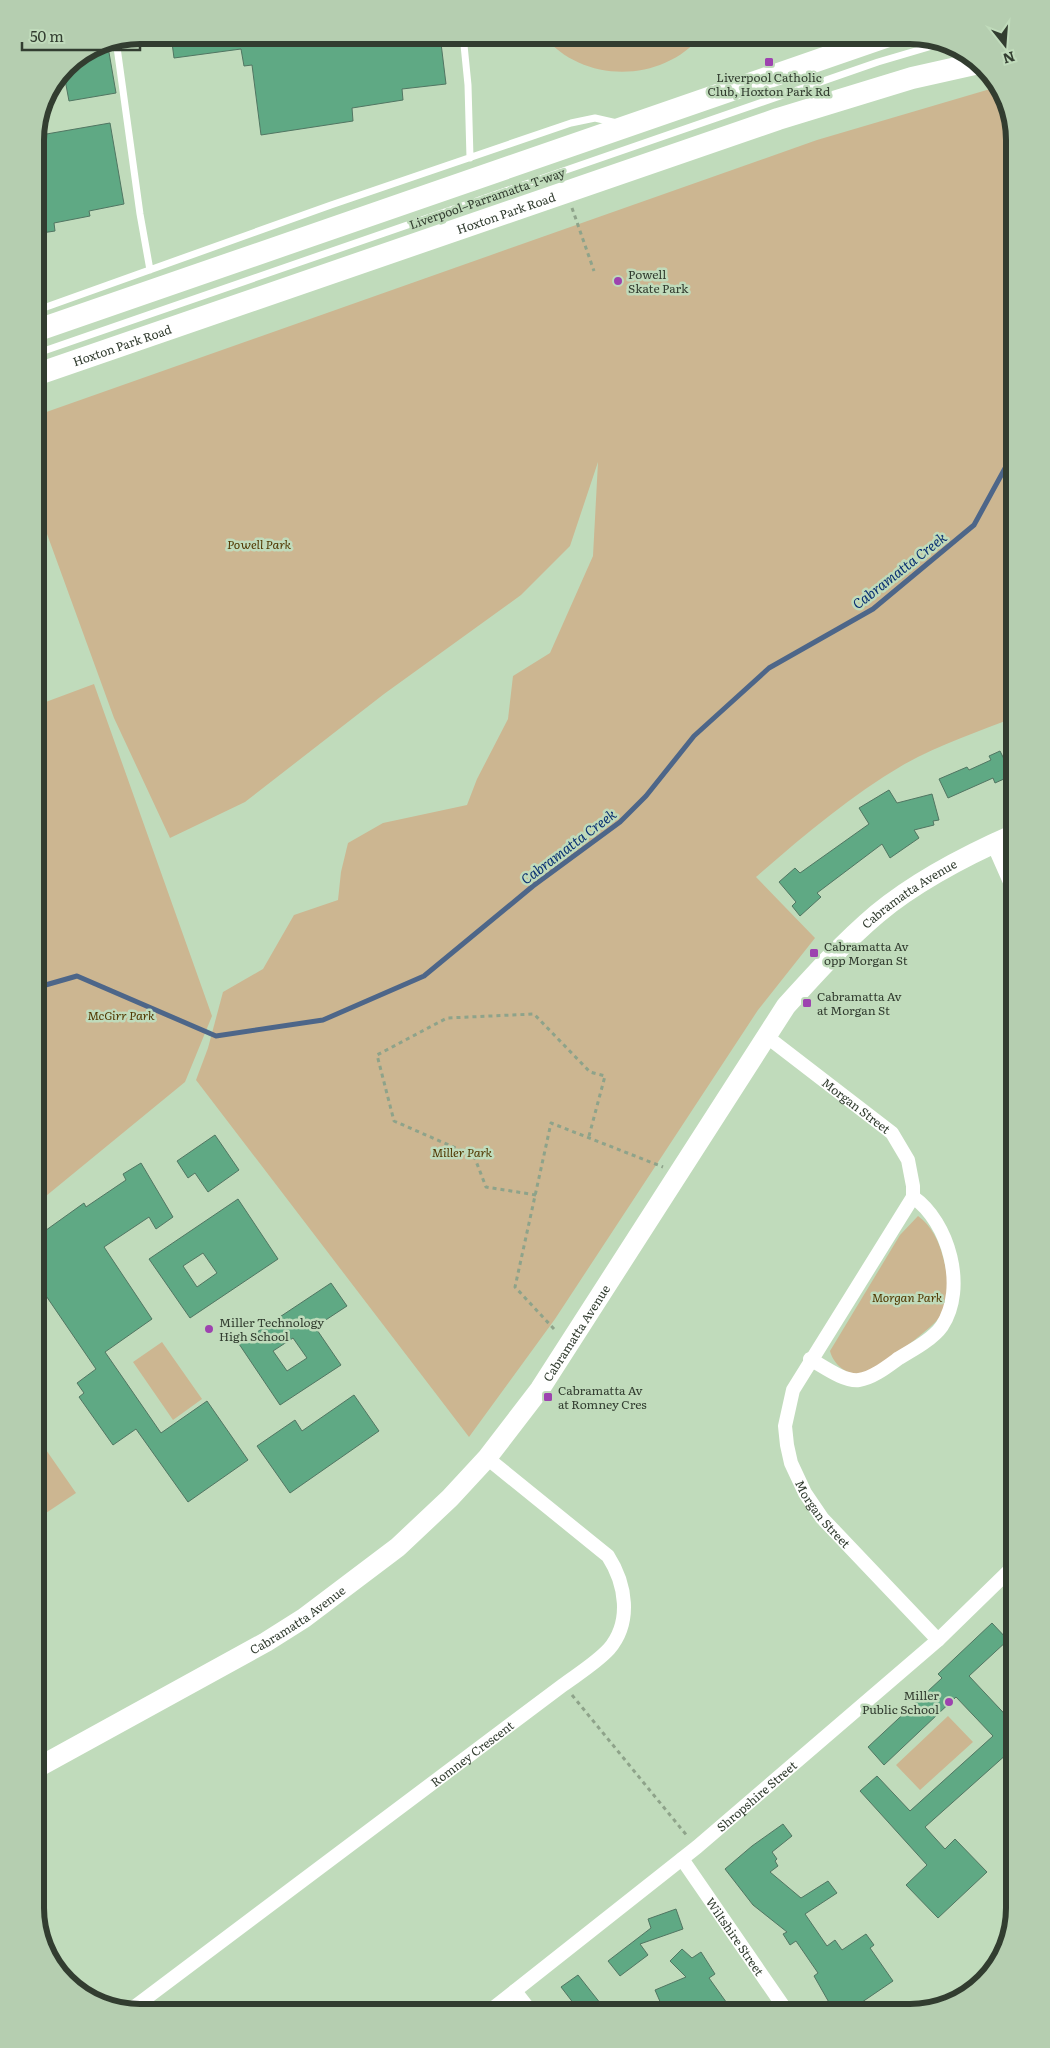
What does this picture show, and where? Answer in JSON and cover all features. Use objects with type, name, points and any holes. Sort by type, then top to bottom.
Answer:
[{"type":"main road","points":[[44,328],[865,44]]},
{"type":"main road","name":"Hoxton Park Road","points":[[44,372],[778,119],[912,78],[969,65]]},
{"type":"street","name":"Cabramatta Avenue","points":[[44,1764],[258,1646],[304,1618],[398,1547],[450,1498],[487,1458],[540,1389],[786,1006],[825,963],[878,914],[928,879],[1006,838]]},
{"type":"street","points":[[996,842],[1006,865]]},
{"type":"street","name":"Morgan Street","points":[[766,1036],[892,1133],[908,1160],[914,1186],[913,1197],[810,1359],[793,1390],[785,1426],[791,1463],[805,1493],[822,1518],[938,1640]]},
{"type":"street","points":[[810,1359],[843,1376],[859,1380],[888,1366],[940,1329],[950,1314],[954,1298],[955,1276],[950,1255],[934,1219],[924,1205],[913,1197]]},
{"type":"street","name":"Romney Crescent","points":[[138,2004],[564,1686],[609,1649],[617,1637],[623,1622],[624,1602],[621,1583],[616,1569],[608,1556],[487,1458]]},
{"type":"street","name":"Shropshire Street","points":[[498,2004],[696,1848],[938,1640],[1006,1574]]},
{"type":"street","name":"Wiltshire Street","points":[[682,1859],[782,2004]]},
{"type":"street","points":[[515,1991],[525,2004]]},
{"type":"lane","points":[[464,44],[468,85],[470,158]]},
{"type":"lane","points":[[117,47],[138,204],[150,270]]},
{"type":"lane","name":"Liverpool–Parramatta T-way","points":[[44,351],[869,65],[931,47]]},
{"type":"lane","points":[[44,308],[571,123],[595,118],[628,126]]},
{"type":"path","points":[[569,201],[594,271]]},
{"type":"path","points":[[536,1195],[486,1187],[474,1156],[394,1120],[377,1055],[447,1018],[534,1014],[590,1072],[605,1076],[589,1136]]},
{"type":"path","points":[[554,1329],[515,1287],[552,1123],[589,1136],[663,1167]]},
{"type":"path","points":[[564,1686],[696,1848]]},
{"type":"green space","points":[[552,44],[692,44],[666,63],[622,72],[600,69],[579,63],[559,51]]},
{"type":"green space","points":[[991,89],[1003,115],[1006,140],[1006,720],[930,751],[883,777],[827,818],[756,877],[815,938],[758,1010],[555,1319],[469,1437],[196,1080],[208,1048],[223,992],[263,969],[294,915],[338,900],[341,872],[348,843],[383,823],[467,805],[477,779],[508,719],[513,676],[550,653],[593,556],[598,462],[570,546],[521,595],[384,694],[245,802],[170,838],[114,718],[44,526],[44,413],[817,140]]},
{"type":"green space","name":"McGirr Park","points":[[94,684],[212,1016],[185,1082],[44,1198],[44,703]]},
{"type":"green space","name":"Morgan Park","points":[[918,1216],[934,1234],[943,1257],[948,1286],[944,1308],[940,1316],[928,1329],[881,1364],[865,1373],[848,1372],[839,1366],[830,1351],[900,1235]]},
{"type":"green space","points":[[162,1342],[202,1399],[173,1420],[133,1362]]},
{"type":"green space","points":[[44,1447],[76,1493],[44,1514]]},
{"type":"green space","points":[[948,1716],[973,1742],[920,1790],[896,1765]]},
{"type":"building","points":[[172,44],[441,44],[446,84],[402,89],[403,100],[352,108],[353,121],[261,135],[252,65],[244,66],[241,49],[174,58]]},
{"type":"building","points":[[108,49],[116,93],[69,101],[65,80],[81,64]]},
{"type":"building","points":[[110,123],[124,204],[89,211],[90,216],[54,223],[55,231],[44,233],[44,134]]},
{"type":"building","points":[[1000,751],[1004,759],[1006,758],[1006,778],[995,783],[993,778],[948,798],[939,779],[967,767],[969,770],[991,760],[989,756]]},
{"type":"building","points":[[889,790],[897,803],[932,794],[939,820],[933,821],[934,825],[914,830],[919,838],[890,858],[882,844],[817,893],[821,897],[800,916],[792,906],[796,902],[779,882],[795,868],[800,873],[869,824],[859,808]]},
{"type":"building","points":[[215,1135],[239,1170],[208,1192],[195,1173],[188,1178],[177,1161]]},
{"type":"building","points":[[141,1163],[173,1217],[156,1229],[149,1217],[104,1247],[152,1319],[105,1352],[161,1433],[207,1401],[248,1460],[188,1502],[136,1429],[113,1445],[79,1397],[84,1393],[77,1383],[96,1369],[44,1293],[44,1232],[84,1203],[86,1207],[126,1180],[123,1174]]},
{"type":"building","points":[[238,1199],[278,1259],[190,1318],[149,1259]],"holes":[[[203,1253],[217,1273],[197,1287],[183,1266]]]},
{"type":"building","points":[[331,1283],[347,1306],[315,1327],[341,1365],[280,1405],[239,1344]],"holes":[[[293,1338],[307,1358],[287,1371],[273,1351]]]},
{"type":"building","points":[[354,1395],[379,1431],[290,1493],[257,1446],[295,1420],[302,1431]]},
{"type":"building","points":[[992,1623],[1006,1638],[1006,1642],[969,1676],[1006,1715],[1006,1755],[925,1827],[945,1849],[955,1839],[987,1872],[938,1918],[906,1885],[927,1865],[860,1791],[877,1776],[910,1811],[993,1736],[956,1697],[884,1765],[868,1747],[942,1678],[938,1674]]},
{"type":"building","points":[[783,1824],[792,1836],[772,1852],[777,1859],[775,1861],[778,1866],[770,1872],[801,1898],[828,1881],[837,1893],[805,1914],[827,1946],[835,1940],[842,1950],[866,1934],[874,1945],[870,1948],[893,1981],[859,2004],[830,2004],[814,1976],[818,1973],[796,1941],[790,1945],[783,1934],[787,1932],[753,1905],[725,1869],[752,1846]]},
{"type":"building","points":[[676,1909],[683,1929],[640,1944],[648,1955],[620,1976],[608,1961],[651,1928],[648,1919]]},
{"type":"building","points":[[682,1949],[692,1958],[701,1952],[715,1974],[709,1978],[728,2004],[661,2004],[655,1990],[686,1977],[670,1961]]},
{"type":"building","points":[[578,1975],[601,2004],[574,2004],[561,1987]]},
{"type":"waterway","name":"Cabramatta Creek","points":[[44,985],[77,976],[216,1036],[323,1020],[424,976],[533,886],[620,822],[646,796],[694,736],[769,668],[873,609],[974,525],[1006,466]]},
{"type":"place","name":"Liverpool Catholic Club, Hoxton Park Rd","points":[[769,62]]},
{"type":"place","name":"Powell Skate Park","points":[[618,281]]},
{"type":"place","name":"Cabramatta Av opp Morgan St","points":[[814,953]]},
{"type":"place","name":"Cabramatta Av at Morgan St","points":[[807,1003]]},
{"type":"place","name":"Miller Technology High School","points":[[209,1329]]},
{"type":"place","name":"Cabramatta Av at Romney Cres","points":[[548,1397]]},
{"type":"place","name":"Miller Public School","points":[[949,1702]]},
{"type":"park label","name":"Powell Park","points":[[259,544]]},
{"type":"park label","name":"Miller Park","points":[[462,1152]]}]
